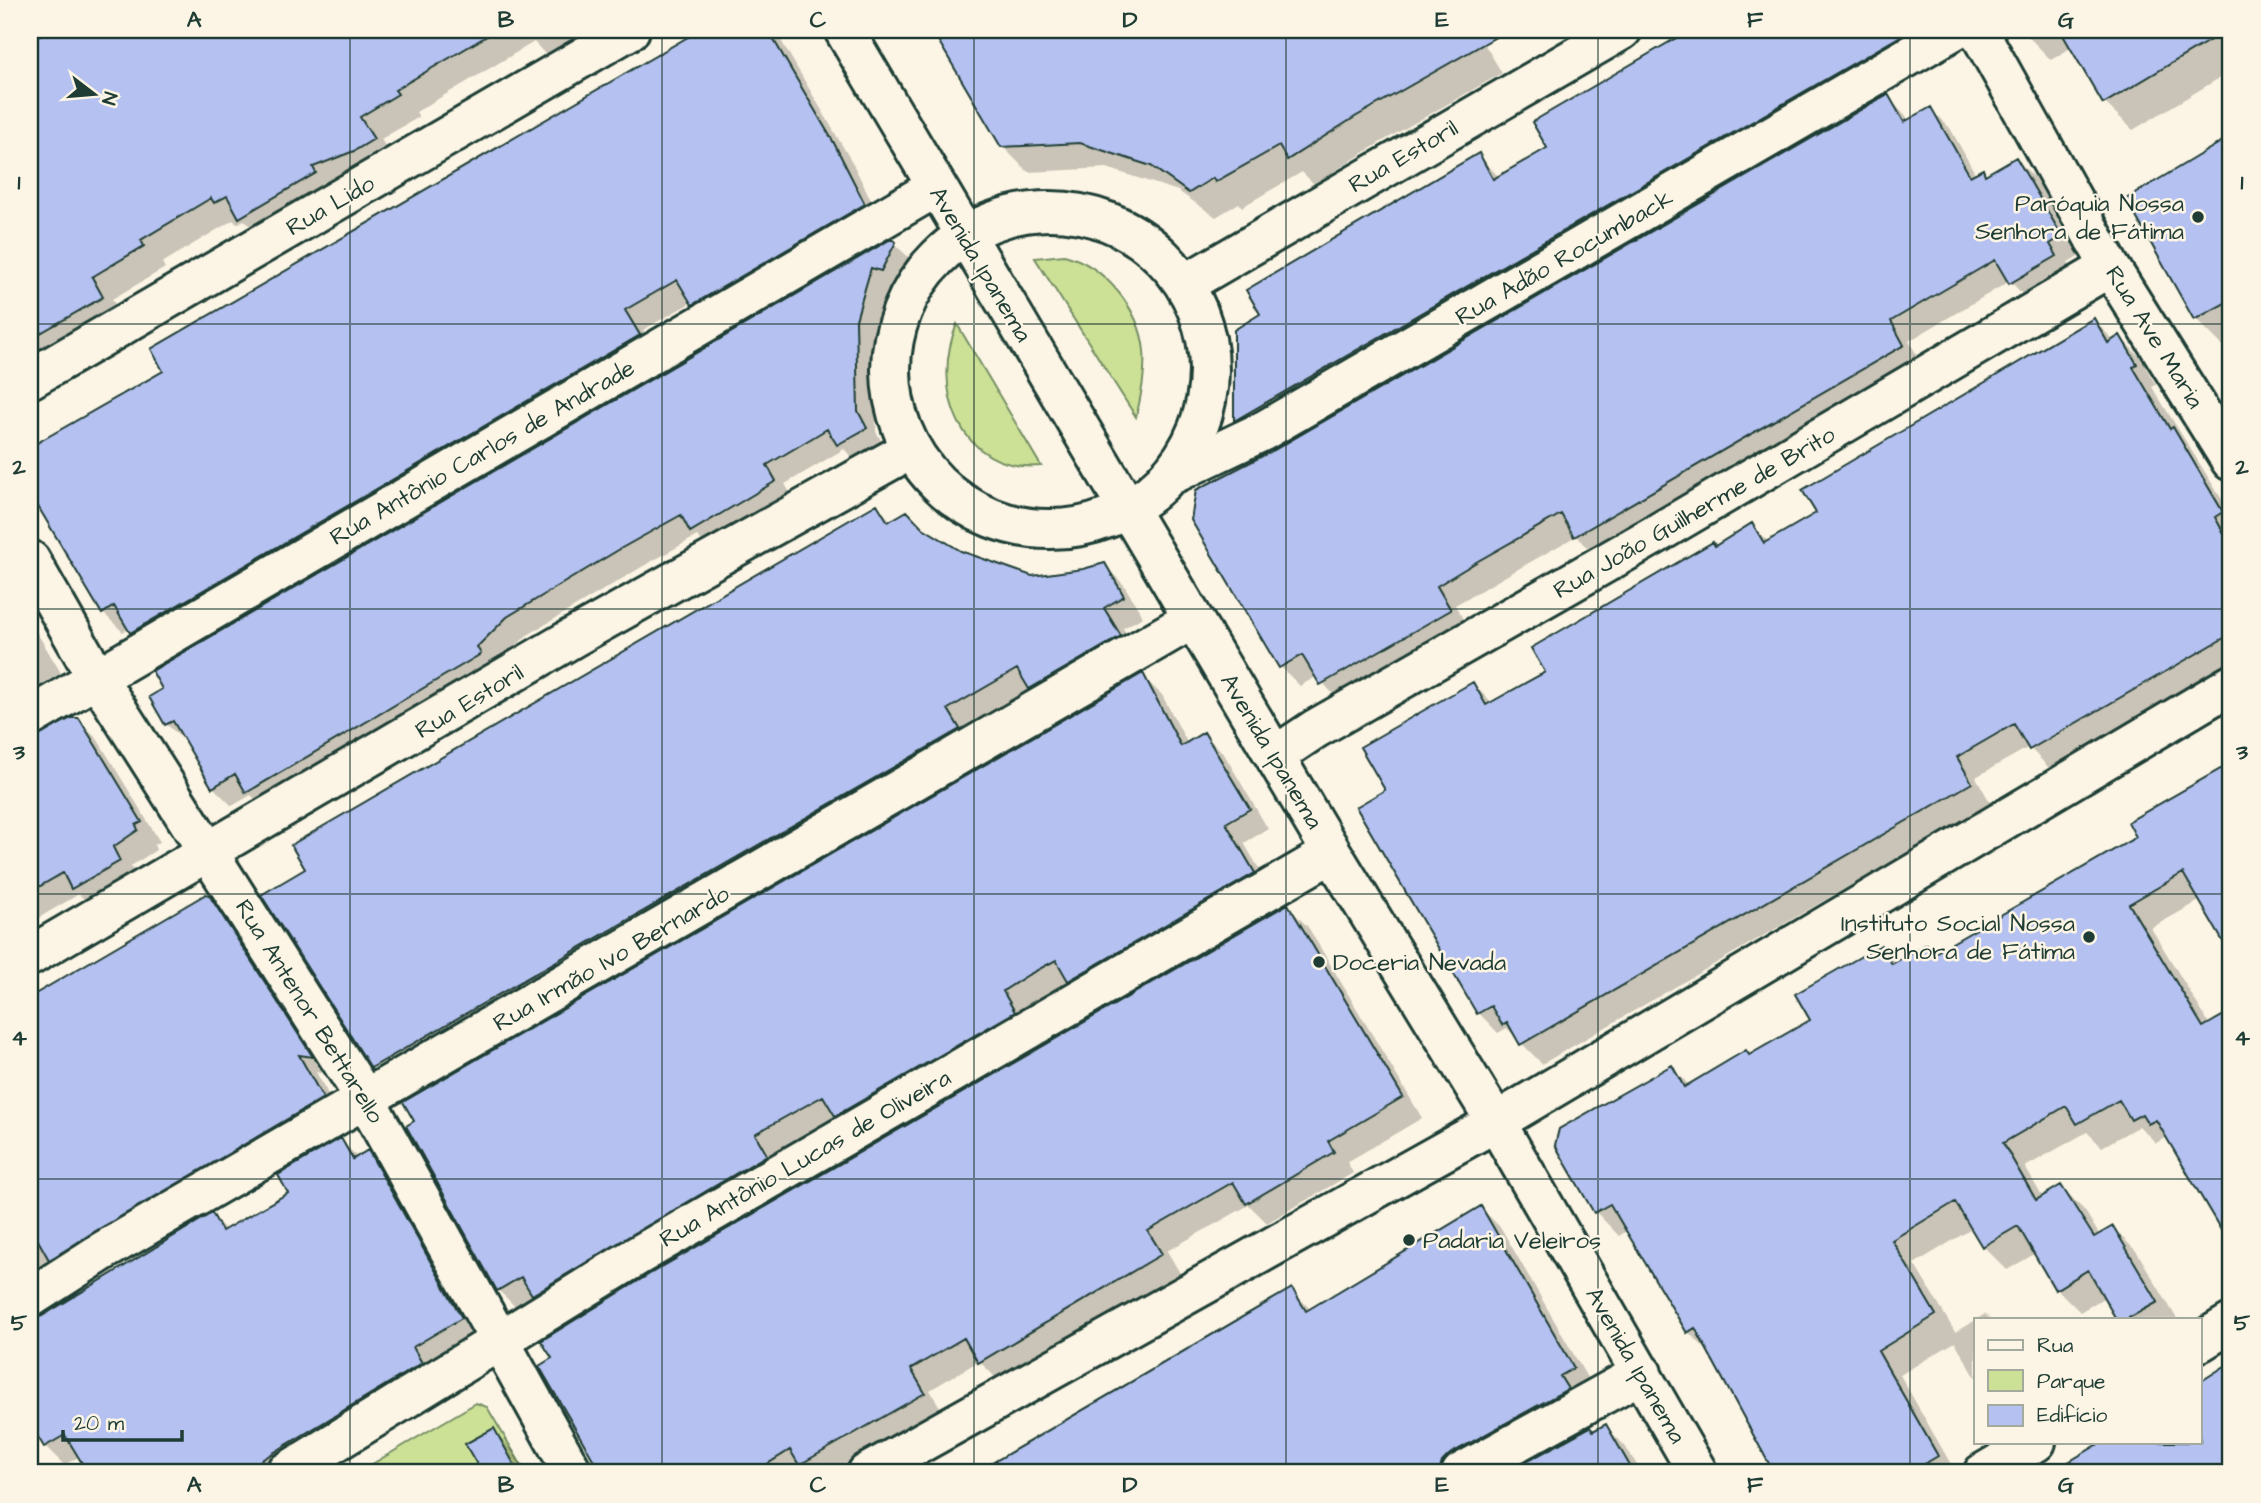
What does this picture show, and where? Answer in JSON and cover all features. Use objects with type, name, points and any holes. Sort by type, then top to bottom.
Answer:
[{"type":"street","name":"Rua Lido","points":[[30,379],[630,30]]},
{"type":"street","name":"Avenida Ipanema","points":[[844,30],[935,188],[1276,755],[1332,853],[1496,1122],[1698,1473]]},
{"type":"street","name":"Rua Estoril","points":[[1185,284],[1622,30]]},
{"type":"street","name":"Rua Adão Rocumback","points":[[1170,476],[1263,431],[1954,30]]},
{"type":"street","name":"Rua Ave Maria","points":[[1978,30],[2110,267],[2231,461]]},
{"type":"street","name":"Rua Antônio Carlos de Andrade","points":[[30,717],[935,188]]},
{"type":"street","points":[[1043,209],[1084,213],[1124,228],[1158,251],[1185,284],[1202,321],[1210,362],[1206,403],[1193,442],[1170,476],[1129,509],[1090,525],[1049,530],[1007,525],[969,508],[936,483],[911,449],[896,412],[890,372],[895,332],[909,294],[933,261],[964,235],[1002,217],[1043,209]]},
{"type":"street","name":"Rua João Guilherme de Brito","points":[[1276,755],[1315,729],[1682,520],[2110,267]]},
{"type":"street","name":"Rua Estoril","points":[[30,956],[574,637],[911,449]]},
{"type":"street","name":"Rua Antenor Bettarello","points":[[30,559],[96,676],[211,852],[366,1100],[573,1473]]},
{"type":"street","name":"Rua Irmão Ivo Bernardo","points":[[30,1298],[103,1251],[1193,619]]},
{"type":"street","points":[[867,1473],[1496,1122],[2231,685]]},
{"type":"street","name":"Rua Antônio Lucas de Oliveira","points":[[285,1473],[852,1129],[1332,853]]},
{"type":"street","points":[[2202,1341],[2231,1323]]},
{"type":"street","points":[[1461,1473],[1642,1373]]},
{"type":"street","points":[[1983,1473],[2033,1444]]},
{"type":"green space","points":[[1064,255],[1093,268],[1106,279],[1118,291],[1135,320],[1144,351],[1143,385],[1136,417],[1035,258]]},
{"type":"green space","points":[[957,324],[1041,466],[1013,465],[990,456],[972,441],[958,422],[950,399],[947,375]]},
{"type":"green space","points":[[476,1403],[487,1407],[526,1473],[357,1473]]},
{"type":"building","points":[[49,30],[497,30],[395,90],[398,94],[360,117],[374,139],[354,151],[313,167],[316,173],[239,218],[227,196],[214,203],[211,198],[141,240],[144,246],[92,277],[103,297],[30,339],[30,132],[39,127],[30,110],[30,41]]},
{"type":"building","points":[[700,30],[768,30],[834,143],[865,204],[692,305],[677,280],[625,310],[640,335],[130,633],[114,606],[102,614],[30,493],[30,447],[163,371],[151,349]]},
{"type":"building","points":[[932,30],[1508,30],[1355,117],[1287,160],[1279,146],[1215,182],[1213,178],[1189,193],[1151,166],[1080,143],[1001,147]]},
{"type":"building","points":[[1690,30],[1911,30],[1234,421],[1234,330],[1260,314],[1246,290],[1479,153],[1493,179],[1547,148],[1532,122]]},
{"type":"building","points":[[2060,30],[2227,30],[2103,104]]},
{"type":"building","points":[[1888,94],[1904,122],[1931,107],[1970,176],[1983,169],[1985,175],[2016,157],[2062,236],[2050,244],[2057,256],[2009,284],[1995,260],[1891,321],[1904,345],[1574,537],[1561,514],[1478,561],[1437,586],[1451,610],[1320,685],[1302,655],[1279,668],[1191,520],[1196,490],[1274,450]]},
{"type":"building","points":[[2231,136],[2231,300],[2194,320],[2126,199]]},
{"type":"building","points":[[891,239],[896,242],[881,271],[871,268],[856,320],[858,411],[867,428],[837,445],[827,429],[767,465],[776,481],[690,532],[681,515],[620,549],[507,617],[477,647],[481,654],[246,793],[235,774],[212,788],[173,721],[165,725],[149,697],[162,689],[152,671]]},
{"type":"building","points":[[2094,318],[2108,343],[2120,335],[2137,364],[2133,367],[2170,429],[2173,427],[2223,512],[2215,517],[2231,546],[2231,634],[2029,750],[2014,724],[1957,757],[1972,783],[1520,1045],[1507,1022],[1502,1025],[1491,1006],[1477,1014],[1356,807],[1385,790],[1360,747],[1473,682],[1486,705],[1545,672],[1531,648],[1713,542],[1715,546],[1752,523],[1764,543],[1816,513],[1802,490]]},
{"type":"building","points":[[877,504],[888,522],[907,511],[923,528],[961,551],[1032,576],[1105,563],[1124,596],[1104,608],[1121,636],[1029,689],[1017,669],[948,709],[960,729],[371,1068],[261,895],[305,869],[291,845]]},
{"type":"building","points":[[1143,673],[1181,746],[1204,732],[1250,809],[1226,823],[1255,873],[1068,981],[1056,960],[1028,975],[1003,991],[1015,1012],[835,1116],[823,1096],[755,1134],[767,1155],[532,1295],[521,1277],[497,1291],[406,1126],[414,1121],[403,1102]]},
{"type":"building","points":[[71,718],[79,718],[142,822],[136,825],[138,830],[113,847],[120,861],[71,889],[63,873],[30,892],[30,739]]},
{"type":"building","points":[[2231,763],[2231,955],[2183,873],[2129,904],[2203,1027],[2231,1011],[2231,1247],[2156,1120],[2148,1124],[2142,1114],[2131,1120],[2119,1100],[2077,1124],[2066,1106],[2003,1143],[2036,1200],[2061,1185],[2094,1237],[2113,1226],[2158,1302],[2129,1318],[2115,1318],[2088,1270],[2055,1290],[2018,1226],[1982,1247],[1955,1202],[1892,1240],[1936,1315],[1878,1351],[1938,1456],[1909,1473],[1774,1473],[1695,1328],[1687,1333],[1610,1204],[1594,1213],[1555,1145],[1559,1129],[1672,1065],[1684,1087],[1746,1050],[1749,1055],[1810,1020],[1795,994],[1881,945],[1892,964],[1927,944],[1933,954],[2136,837],[2128,822]]},
{"type":"building","points":[[206,894],[313,1057],[299,1055],[323,1098],[49,1260],[30,1226],[30,997]]},
{"type":"building","points":[[1288,904],[1403,1097],[1328,1141],[1334,1152],[1246,1204],[1233,1182],[1148,1231],[1162,1254],[978,1363],[964,1338],[911,1369],[925,1393],[799,1465],[790,1450],[753,1473],[601,1473],[539,1366],[552,1358],[541,1341],[648,1275]]},
{"type":"building","points":[[341,1138],[353,1159],[368,1150],[462,1318],[413,1347],[422,1363],[240,1473],[88,1473],[65,1435],[44,1447],[30,1424],[30,1320],[42,1316],[212,1213],[222,1231],[288,1193],[278,1175]]},
{"type":"building","points":[[1481,1206],[1574,1368],[1560,1376],[1568,1389],[1450,1454],[1442,1462],[1439,1473],[975,1473],[1292,1288],[1306,1311]]},
{"type":"building","points":[[2231,1362],[2231,1465],[2215,1473],[2050,1473],[2099,1444],[2202,1444],[2202,1381]]},
{"type":"building","points":[[1606,1424],[1634,1473],[1506,1473],[1590,1427],[1593,1431]]},
{"type":"building","points":[[494,1428],[519,1473],[482,1473],[465,1444]]},
{"type":"place","name":"Paróquia Nossa Senhora de Fátima","points":[[2198,217]]},
{"type":"place","name":"Instituto Social Nossa Senhora de Fátima","points":[[2089,937]]},
{"type":"place","name":"Doceria Nevada","points":[[1319,962]]},
{"type":"place","name":"Padaria Veleiros","points":[[1409,1240]]}]
